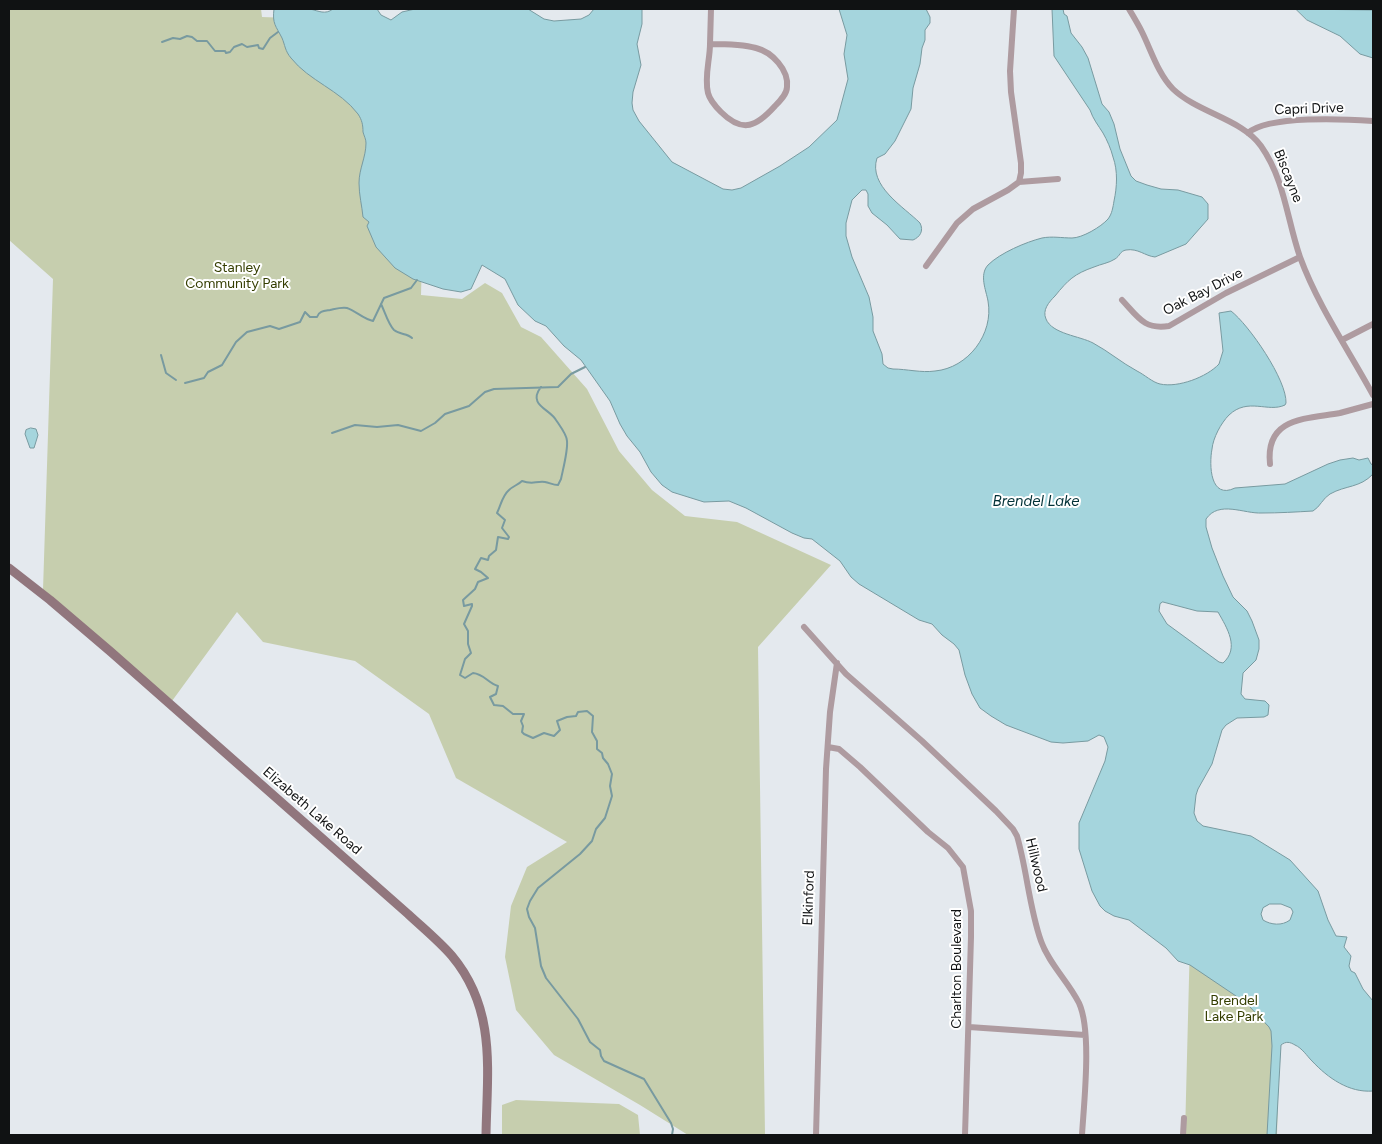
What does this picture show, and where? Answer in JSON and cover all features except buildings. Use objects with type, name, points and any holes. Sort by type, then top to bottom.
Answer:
[{"type":"street","points":[[710,44],[757,48],[770,55],[780,64],[787,77],[788,89],[782,100],[759,122],[749,125],[736,123],[728,119],[714,106],[708,94],[711,9]]},
{"type":"street","points":[[1014,9],[1010,92],[1021,163],[1019,182]]},
{"type":"street","name":"Biscayne","points":[[1129,9],[1156,62],[1173,88],[1197,106],[1253,135],[1263,148],[1283,190],[1300,257],[1321,304],[1373,395]]},
{"type":"street","name":"Capri Drive","points":[[1248,133],[1267,123],[1337,119],[1373,121]]},
{"type":"street","points":[[926,266],[957,223],[974,209],[1019,182],[1058,179]]},
{"type":"street","name":"Oak Bay Drive","points":[[1122,300],[1149,326],[1169,326],[1226,294],[1300,257]]},
{"type":"street","points":[[1342,340],[1373,324]]},
{"type":"street","points":[[1270,464],[1270,445],[1276,433],[1286,424],[1373,404]]},
{"type":"street","name":"Elizabeth Lake Road","points":[[9,568],[111,652],[415,920],[452,957],[471,984],[484,1019],[488,1056],[486,1135]]},
{"type":"street","name":"Hillwood","points":[[804,626],[846,674],[922,741],[1013,829],[1021,849],[1040,940],[1049,960],[1079,1002],[1084,1015],[1082,1135]]},
{"type":"street","name":"Elkinford","points":[[816,1135],[821,924],[828,747],[837,663]]},
{"type":"street","name":"Charlton Boulevard","points":[[828,747],[838,749],[854,763],[928,832],[948,848],[963,867],[971,911],[965,1135]]},
{"type":"street","points":[[969,1026],[1085,1035]]},
{"type":"street","points":[[1184,1118],[1184,1135]]},
{"type":"green space","name":"Stanley Community Park","points":[[9,9],[261,9],[262,17],[428,23],[421,295],[462,299],[485,283],[502,293],[521,327],[541,337],[587,389],[619,451],[652,490],[685,516],[737,522],[831,565],[758,647],[765,1135],[688,1135],[554,1055],[516,1010],[505,957],[511,906],[527,867],[567,842],[456,778],[429,714],[355,661],[263,642],[237,612],[172,701],[43,590],[53,279],[9,240]]},
{"type":"green space","name":"Brendel Lake Park","points":[[1190,939],[1282,943],[1277,1135],[1185,1135]]},
{"type":"green space","points":[[516,1100],[619,1104],[638,1115],[640,1135],[502,1135],[502,1105]]},
{"type":"water","name":"Brendel Lake","points":[[306,8],[325,12],[333,9],[377,9],[381,15],[391,20],[402,12],[415,9],[528,9],[544,19],[554,21],[581,19],[589,15],[594,9],[642,9],[642,24],[637,44],[641,65],[633,92],[633,110],[639,121],[672,162],[723,189],[732,190],[741,188],[809,147],[837,120],[848,79],[844,54],[847,35],[839,9],[926,9],[930,17],[930,23],[925,30],[925,40],[913,88],[911,109],[895,141],[885,154],[877,158],[876,168],[882,187],[920,223],[921,233],[913,240],[900,239],[872,213],[868,206],[866,190],[862,190],[852,200],[846,223],[846,236],[852,257],[869,297],[873,317],[873,331],[882,354],[883,364],[893,369],[924,372],[947,368],[958,363],[968,356],[983,337],[989,313],[984,283],[984,273],[988,265],[999,256],[1028,242],[1053,237],[1072,238],[1091,232],[1108,219],[1111,213],[1115,196],[1116,168],[1111,151],[1090,110],[1054,56],[1052,9],[1063,9],[1064,14],[1067,16],[1071,33],[1088,58],[1102,104],[1109,112],[1114,124],[1120,149],[1131,176],[1136,181],[1147,185],[1161,189],[1178,190],[1202,197],[1208,204],[1208,219],[1186,244],[1155,257],[1134,250],[1124,251],[1113,260],[1076,275],[1047,306],[1045,316],[1049,324],[1060,331],[1093,343],[1154,382],[1167,385],[1183,383],[1200,377],[1219,364],[1223,351],[1219,313],[1231,311],[1257,340],[1274,367],[1285,393],[1286,403],[1278,407],[1243,407],[1226,418],[1220,426],[1212,449],[1211,472],[1216,485],[1220,489],[1227,490],[1285,484],[1328,464],[1353,458],[1359,460],[1368,458],[1373,465],[1373,474],[1368,479],[1330,494],[1313,511],[1255,513],[1225,509],[1211,513],[1206,519],[1206,527],[1212,548],[1223,576],[1233,597],[1247,611],[1259,640],[1256,660],[1243,673],[1241,694],[1245,699],[1265,701],[1269,705],[1268,715],[1264,717],[1237,718],[1222,730],[1212,764],[1198,789],[1194,813],[1197,821],[1203,826],[1251,836],[1290,860],[1318,891],[1336,936],[1347,937],[1344,947],[1351,956],[1349,966],[1351,971],[1355,973],[1363,989],[1373,1001],[1373,1091],[1356,1090],[1347,1087],[1318,1067],[1300,1048],[1288,1042],[1285,1043],[1281,1045],[1276,1135],[1267,1135],[1272,1046],[1269,1027],[1249,1006],[1236,996],[1190,965],[1178,961],[1166,948],[1129,920],[1114,916],[1105,911],[1092,891],[1079,849],[1079,823],[1105,761],[1108,747],[1104,737],[1099,735],[1088,741],[1051,742],[1006,725],[980,708],[965,675],[959,650],[954,644],[932,624],[919,620],[859,584],[851,577],[840,561],[812,539],[792,533],[729,501],[704,502],[672,492],[662,485],[627,436],[610,401],[581,360],[564,346],[546,326],[535,321],[518,305],[505,279],[482,265],[471,289],[461,292],[443,289],[413,279],[395,268],[376,247],[367,226],[369,222],[363,217],[359,183],[366,143],[360,118],[351,106],[298,66],[287,53],[275,25],[274,9]],"holes":[[[1163,602],[1197,611],[1218,612],[1228,631],[1231,644],[1231,651],[1223,663],[1167,624],[1159,611],[1160,604]],[[1270,904],[1281,904],[1291,908],[1293,912],[1290,920],[1276,924],[1263,920],[1261,914],[1263,908]]]},
{"type":"water","points":[[1296,9],[1373,10],[1373,58],[1360,54],[1340,36],[1307,20]]},
{"type":"water","points":[[36,429],[38,435],[34,448],[30,448],[25,434],[26,430]]},
{"type":"waterway","points":[[162,42],[187,36],[197,41],[207,41],[215,51],[225,51],[226,53],[242,44],[247,47],[258,45],[259,48],[263,49],[270,38],[278,32]]},
{"type":"waterway","points":[[185,383],[204,378],[208,372],[222,365],[236,342],[247,332],[270,326],[279,329],[300,322],[305,312],[310,317],[317,317],[322,312],[340,308],[347,308],[373,321],[384,298],[411,288],[417,280]]},
{"type":"waterway","points":[[381,304],[394,330],[412,338]]},
{"type":"waterway","points":[[161,355],[166,373],[176,380]]},
{"type":"waterway","points":[[332,433],[355,425],[377,427],[398,425],[421,431],[435,423],[445,414],[469,406],[485,392],[494,389],[558,387],[571,374],[585,367]]},
{"type":"waterway","points":[[541,387],[537,393],[538,402],[553,416],[567,439],[561,479],[558,485],[545,482],[529,483],[522,481],[509,490],[503,498],[497,513],[505,520],[502,528],[509,537],[508,539],[498,537],[496,550],[489,556],[488,560],[481,558],[475,569],[488,578],[478,582],[475,589],[463,600],[464,606],[472,604],[464,624],[468,631],[468,644],[471,653],[465,659],[460,675],[465,678],[473,673],[477,674],[498,686],[496,694],[490,697],[494,705],[503,706],[513,714],[524,714],[521,721],[523,726],[522,732],[533,738],[544,733],[554,736],[560,730],[557,721],[576,716],[578,712],[587,711],[593,716],[592,732],[597,741],[597,749],[602,753],[612,774],[610,786],[612,796],[605,818],[596,829],[592,841],[580,854],[538,888],[527,909],[535,928],[541,966],[546,978],[578,1019],[590,1042],[600,1050],[604,1061],[644,1079],[671,1123],[672,1135]]}]
